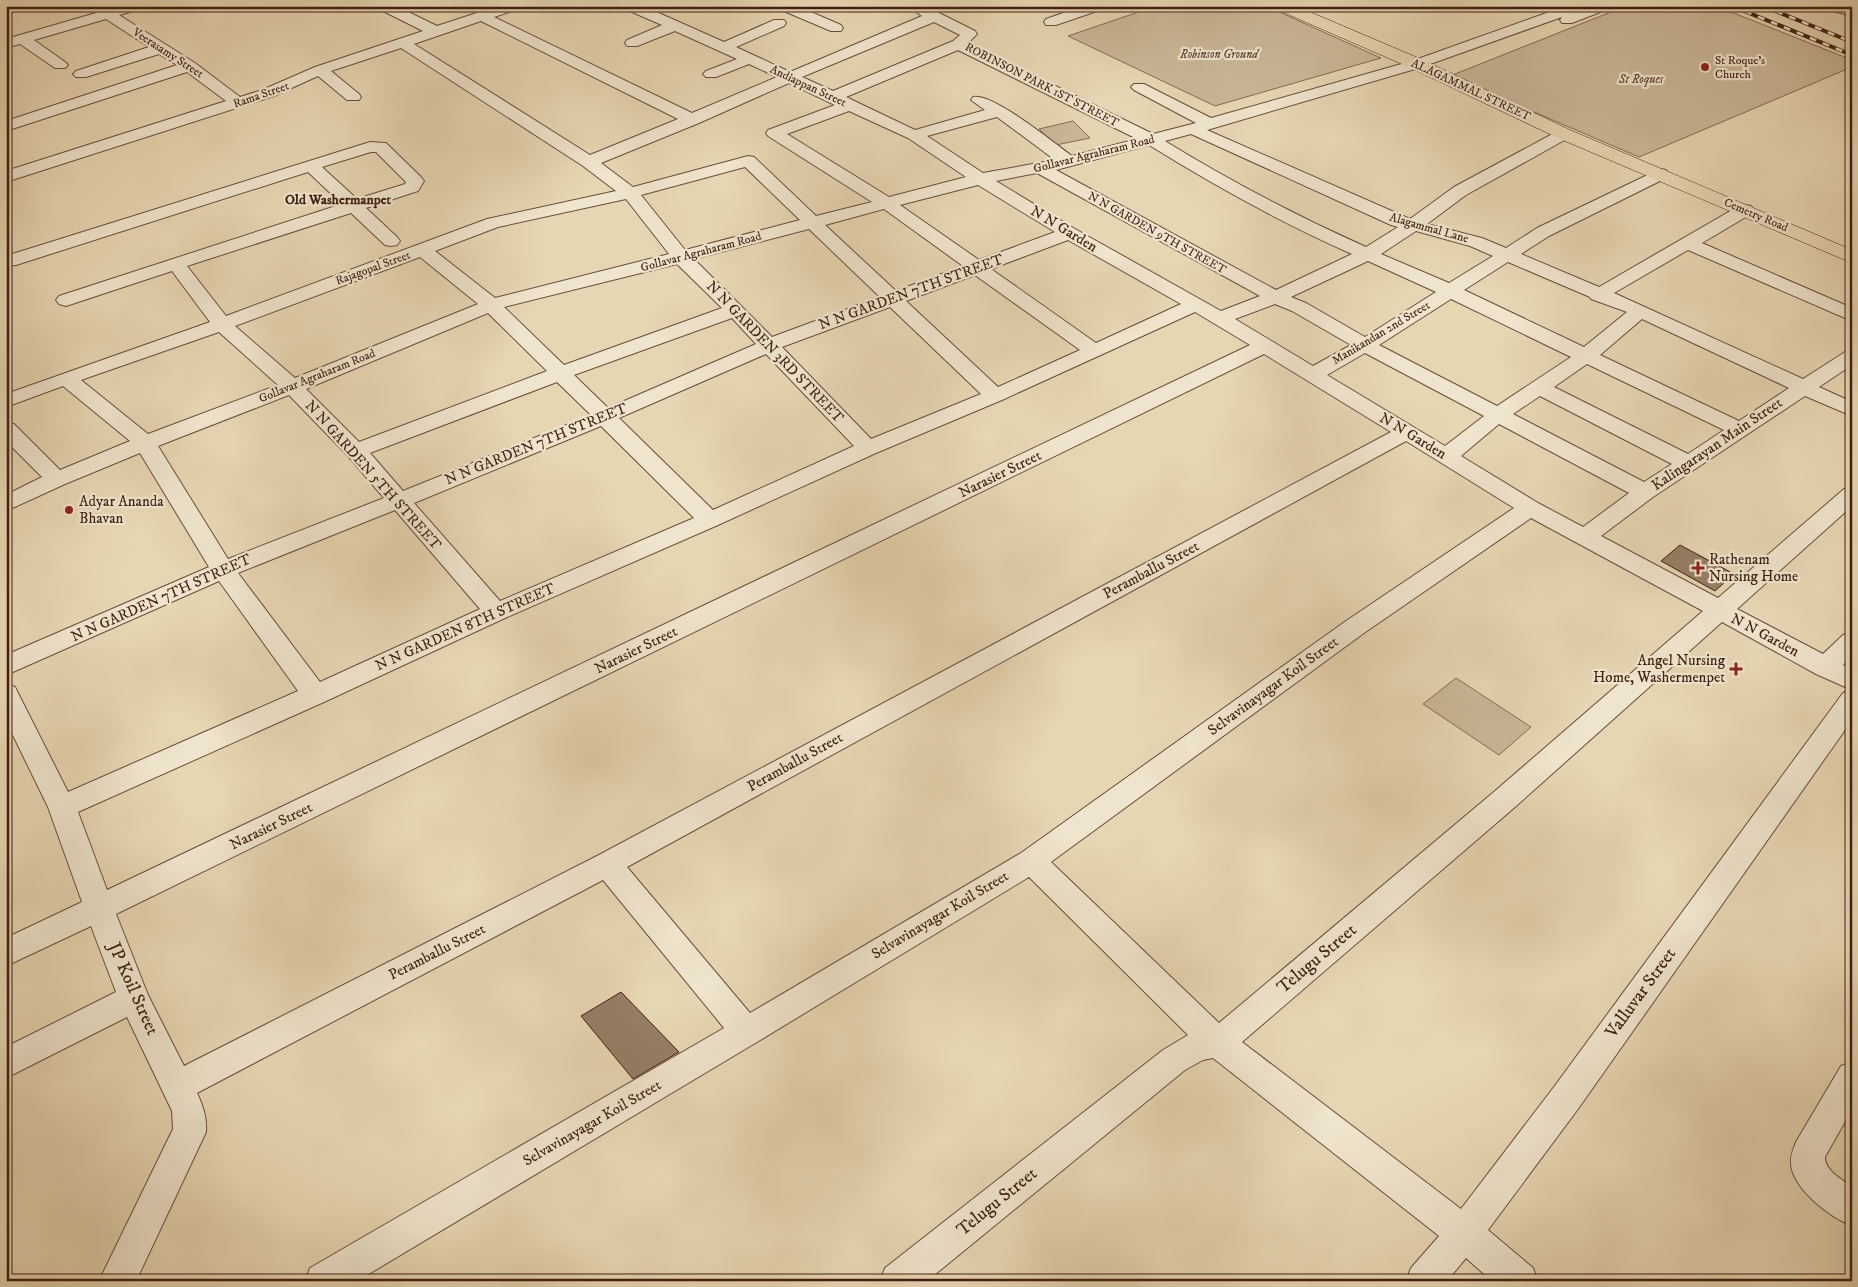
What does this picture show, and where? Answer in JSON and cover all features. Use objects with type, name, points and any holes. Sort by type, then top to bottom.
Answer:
[{"type":"main road","name":"ALAGAMMAL STREET","points":[[1282,6],[1417,64],[1564,134],[1660,174]]},
{"type":"main road","name":"Cemetry Road","points":[[1660,174],[1852,257]]},
{"type":"street","points":[[6,44],[102,10],[136,6]]},
{"type":"street","points":[[384,6],[436,32]]},
{"type":"street","name":"Rama Street","points":[[6,177],[289,86],[320,70],[513,6]]},
{"type":"street","name":"Andiappan Street","points":[[630,6],[789,76],[914,135],[980,179]]},
{"type":"street","points":[[784,6],[836,28]]},
{"type":"street","points":[[833,97],[958,44],[970,34],[914,6]]},
{"type":"street","points":[[1050,22],[1098,6]]},
{"type":"street","points":[[1417,64],[1426,49],[1552,6]]},
{"type":"street","points":[[1417,64],[1580,6]]},
{"type":"street","points":[[1417,64],[1452,61],[1603,6]]},
{"type":"street","points":[[1830,6],[1852,12]]},
{"type":"street","name":"Veerasamy Street","points":[[102,10],[190,66],[238,103]]},
{"type":"street","points":[[483,17],[693,120]]},
{"type":"street","points":[[589,162],[693,120],[789,76],[933,17]]},
{"type":"street","points":[[724,47],[779,23]]},
{"type":"street","points":[[632,43],[676,25]]},
{"type":"street","points":[[22,39],[60,65]]},
{"type":"street","name":"N N GARDEN 3RD STREET","points":[[403,44],[589,162],[630,193],[682,258],[770,345],[868,448]]},
{"type":"street","name":"ROBINSON PARK 1ST STREET","points":[[958,44],[1152,140],[1208,174],[1366,255],[1450,291],[1739,429]]},
{"type":"street","points":[[81,74],[162,48]]},
{"type":"street","points":[[711,74],[749,59]]},
{"type":"street","name":"Gollavar Agraharam Road","points":[[6,504],[57,479],[292,387],[491,305],[682,258],[980,179],[1069,162],[1210,124],[1417,64]]},
{"type":"street","points":[[6,126],[190,66]]},
{"type":"street","points":[[320,70],[353,97]]},
{"type":"street","points":[[132,101],[206,77]]},
{"type":"street","points":[[1139,86],[1210,124]]},
{"type":"street","points":[[979,100],[999,110],[1069,162]]},
{"type":"street","points":[[849,105],[774,133],[886,203],[976,269],[1095,351]]},
{"type":"street","points":[[914,135],[999,110]]},
{"type":"street","name":"Alagammal Lane","points":[[1192,129],[1397,221],[1415,224],[1476,242],[1640,311],[1852,410]]},
{"type":"street","points":[[1220,318],[1275,297],[1366,255],[1415,224],[1460,191],[1564,134]]},
{"type":"street","points":[[8,261],[370,147],[380,147],[415,181],[412,186],[66,300]]},
{"type":"street","name":"Rajagopal Street","points":[[6,401],[66,378],[222,324],[493,223],[630,193],[748,161],[814,222]]},
{"type":"street","points":[[311,166],[390,241]]},
{"type":"street","name":"N N GARDEN 9TH STREET","points":[[1040,168],[1275,297],[1299,307],[1365,345],[1645,492]]},
{"type":"street","name":"Manikandan 2nd Street","points":[[1312,375],[1365,345],[1542,232],[1660,174]]},
{"type":"street","name":"N N Garden","points":[[980,179],[1220,318],[1530,508],[1852,682]]},
{"type":"street","points":[[1598,294],[1745,210]]},
{"type":"street","points":[[814,222],[995,396]]},
{"type":"street","name":"N N GARDEN 7TH STREET","points":[[6,666],[222,570],[606,416],[770,345],[893,297],[976,269],[1070,232]]},
{"type":"street","points":[[1687,243],[1852,315]]},
{"type":"street","points":[[423,250],[491,305],[710,520]]},
{"type":"street","name":"N N GARDEN 5TH STREET","points":[[176,264],[222,324],[292,387],[356,452],[496,612]]},
{"type":"street","name":"N N GARDEN 8TH STREET","points":[[62,807],[315,695],[496,612],[710,520],[868,448],[995,396],[1195,305]]},
{"type":"street","points":[[356,452],[561,372],[735,310]]},
{"type":"street","points":[[1447,456],[1498,414],[1586,356],[1640,311]]},
{"type":"street","name":"Narasier Street","points":[[6,953],[1264,346]]},
{"type":"street","name":"Kalingarayan Main Street","points":[[1585,537],[1645,492],[1803,386],[1852,356]]},
{"type":"street","points":[[66,378],[145,443],[222,570],[315,695]]},
{"type":"street","points":[[1539,387],[1688,463]]},
{"type":"street","points":[[6,429],[57,479]]},
{"type":"street","name":"Peramballu Street","points":[[178,1086],[607,864],[1408,432]]},
{"type":"street","name":"Telugu Street","points":[[898,1281],[1174,1060],[1198,1046],[1218,1043],[1505,799],[1852,494]]},
{"type":"street","name":"Selvavinayagar Koil Street","points":[[323,1281],[746,1032],[1031,861],[1355,627],[1530,508]]},
{"type":"street","points":[[1825,667],[1852,641]]},
{"type":"street","name":"JP Koil Street","points":[[6,694],[62,807],[134,998],[178,1086],[190,1120],[188,1132],[117,1281]]},
{"type":"street","name":"Valluvar Street","points":[[1424,1281],[1464,1233],[1572,1090],[1852,700]]},
{"type":"street","points":[[1031,861],[1218,1043],[1464,1233],[1520,1281]]},
{"type":"street","points":[[607,864],[746,1032]]},
{"type":"street","points":[[6,1063],[134,998]]},
{"type":"street","points":[[1852,1077],[1808,1154],[1808,1166],[1818,1182],[1852,1209]]},
{"type":"green space","name":"Robinson Ground","points":[[1156,6],[1266,6],[1381,58],[1215,106],[1068,36]]},
{"type":"green space","name":"St Roques","points":[[1626,6],[1716,6],[1852,60],[1852,67],[1639,157],[1450,76]]},
{"type":"green space","points":[[1073,121],[1090,138],[1056,145],[1039,129]]},
{"type":"green space","points":[[1456,678],[1531,727],[1499,755],[1423,704]]},
{"type":"building","points":[[1680,545],[1734,574],[1715,591],[1661,561]]},
{"type":"building","points":[[621,992],[679,1052],[633,1079],[581,1016]]},
{"type":"railway","points":[[1732,6],[1852,55]]},
{"type":"railway","points":[[1763,6],[1852,42]]},
{"type":"place","name":"St Roque's Church","points":[[1705,67]]},
{"type":"place","name":"Adyar Ananda Bhavan","points":[[69,510]]},
{"type":"place","name":"Rathenam Nursing Home","points":[[1698,568]]},
{"type":"place","name":"Angel Nursing Home, Washermenpet","points":[[1736,669]]},
{"type":"district","name":"Old Washermanpet","points":[[338,200]]}]
